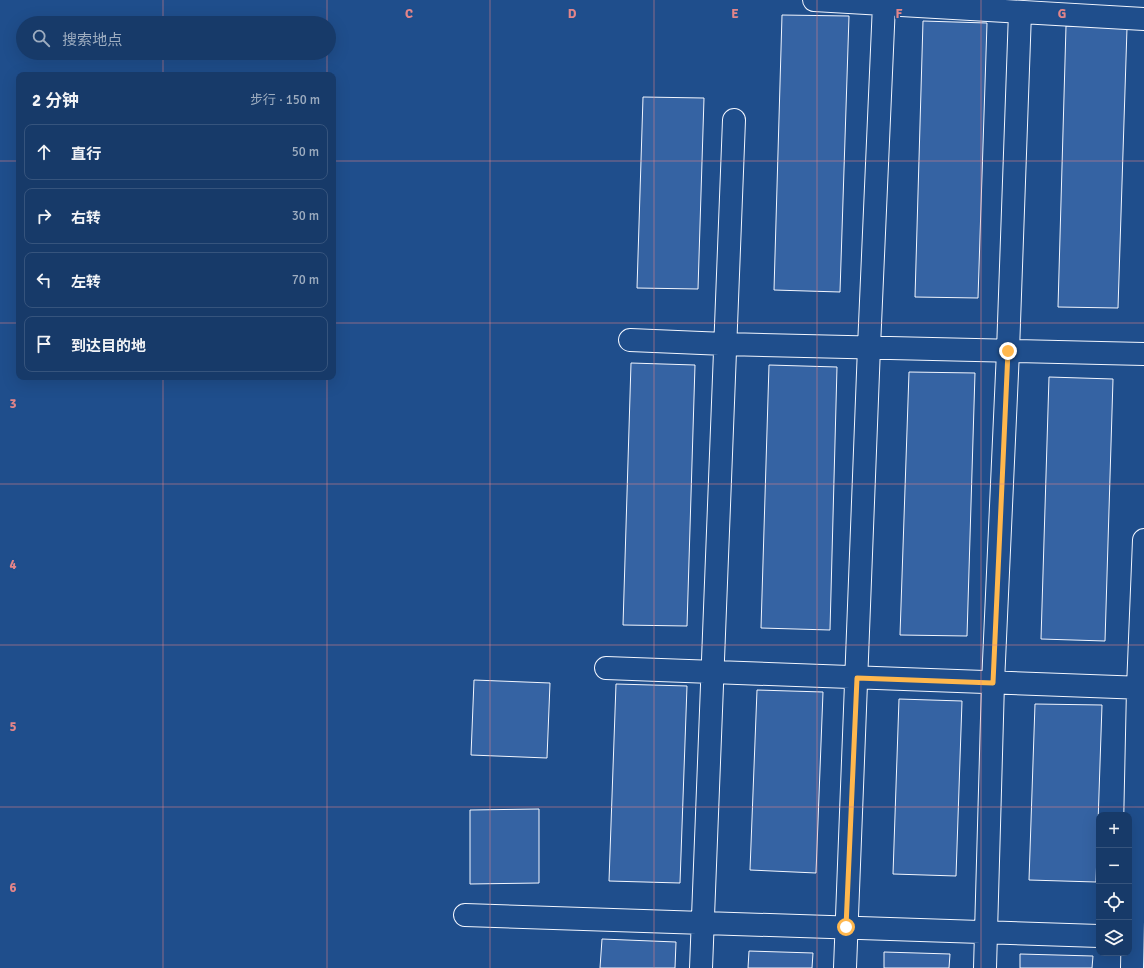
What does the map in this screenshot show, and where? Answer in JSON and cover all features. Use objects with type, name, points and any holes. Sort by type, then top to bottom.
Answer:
[{"type":"street","points":[[814,0],[1144,19]]},
{"type":"street","points":[[845,968],[884,4]]},
{"type":"street","points":[[984,968],[993,683],[1008,351],[1020,12]]},
{"type":"street","points":[[701,968],[734,120]]},
{"type":"street","points":[[630,340],[869,348],[1144,354]]},
{"type":"street","points":[[1132,968],[1135,937],[1144,540]]},
{"type":"street","points":[[606,668],[1141,688]]},
{"type":"street","points":[[465,915],[1096,936]]},
{"type":"building","points":[[782,15],[849,16],[840,292],[774,290]]},
{"type":"building","points":[[923,21],[987,23],[978,298],[915,297]]},
{"type":"building","points":[[1066,26],[1127,28],[1118,308],[1058,307]]},
{"type":"building","points":[[643,97],[704,98],[698,289],[637,288]]},
{"type":"building","points":[[631,363],[695,365],[687,626],[623,625]]},
{"type":"building","points":[[769,365],[837,367],[830,630],[761,628]]},
{"type":"building","points":[[909,372],[975,373],[967,636],[900,635]]},
{"type":"building","points":[[1049,377],[1113,379],[1105,641],[1041,639]]},
{"type":"building","points":[[474,680],[550,683],[547,758],[471,755]]},
{"type":"building","points":[[616,684],[687,686],[680,883],[609,881]]},
{"type":"building","points":[[757,690],[823,692],[816,873],[750,870]]},
{"type":"building","points":[[899,699],[962,701],[956,876],[893,874]]},
{"type":"building","points":[[1035,704],[1102,705],[1098,812],[1096,812],[1096,882],[1029,880]]},
{"type":"building","points":[[539,809],[539,883],[470,884],[470,810]]},
{"type":"building","points":[[602,939],[676,942],[675,968],[600,968]]},
{"type":"building","points":[[749,951],[813,953],[812,968],[748,968]]},
{"type":"building","points":[[884,952],[950,954],[949,968],[884,968]]},
{"type":"building","points":[[1020,954],[1093,956],[1092,968],[1020,968]]},
{"type":"route","points":[[846,927],[857,678],[993,683],[1008,351]]}]
